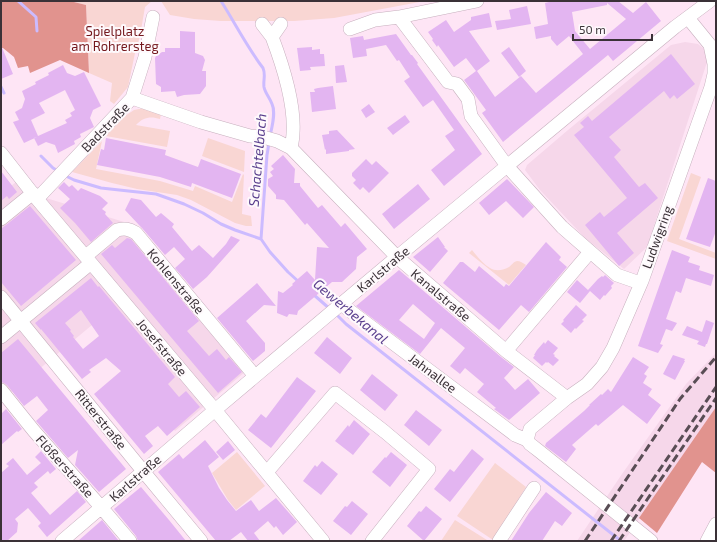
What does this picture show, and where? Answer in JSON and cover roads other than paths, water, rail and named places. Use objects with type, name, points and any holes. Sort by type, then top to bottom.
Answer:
[{"type":"street","points":[[350,29],[375,20],[399,17],[477,1]]},
{"type":"street","points":[[688,18],[710,1]]},
{"type":"street","name":"Badstraße","points":[[1,219],[35,196],[56,178],[132,98],[145,57],[153,17]]},
{"type":"street","points":[[399,17],[448,82],[457,84],[468,99],[471,116],[507,166],[562,227],[617,275],[640,283]]},
{"type":"street","name":"Ludwigring","points":[[527,440],[530,430],[567,398],[587,384],[602,366],[613,348],[640,283],[715,75],[710,46],[688,18]]},
{"type":"street","name":"Karlstraße","points":[[62,541],[397,257],[688,18]]},
{"type":"street","points":[[262,24],[272,37],[280,57],[288,90],[293,116],[294,134],[291,148]]},
{"type":"street","points":[[272,37],[280,24]]},
{"type":"street","name":"Kanalstraße","points":[[132,98],[201,122],[250,136],[263,137],[277,141],[291,148],[397,257],[506,351],[567,398]]},
{"type":"street","name":"Josefstraße","points":[[1,153],[88,260],[324,541]]},
{"type":"street","name":"Kohlenstraße","points":[[1,337],[21,321],[88,260],[117,230],[123,228],[130,229],[136,233],[255,376]]},
{"type":"street","points":[[506,351],[590,252]]},
{"type":"street","name":"Ritterstraße","points":[[1,297],[201,541]]},
{"type":"street","name":"Jahnallee","points":[[341,304],[516,435],[527,440]]},
{"type":"street","name":"Flößerstraße","points":[[1,390],[34,432],[130,541]]},
{"type":"street","points":[[267,472],[335,393],[429,469],[372,541]]},
{"type":"street","points":[[527,440],[651,541]]},
{"type":"street","points":[[499,541],[534,488]]},
{"type":"street","points":[[707,541],[716,524]]},
{"type":"waterway","points":[[18,1],[36,17],[37,31]]},
{"type":"waterway","name":"Schachtelbach","points":[[221,1],[263,68],[265,91],[274,111],[270,136]]},
{"type":"waterway","name":"Gewerbekanal","points":[[1,87],[4,93]]},
{"type":"waterway","name":"Schachtelbach","points":[[261,239],[269,143]]},
{"type":"waterway","name":"Gewerbekanal","points":[[41,156],[58,171]]},
{"type":"waterway","name":"Gewerbekanal","points":[[64,175],[74,180],[101,188],[156,194],[184,204],[221,224],[261,239],[270,252],[299,282]]},
{"type":"waterway","name":"Gewerbekanal","points":[[314,295],[330,309]]},
{"type":"waterway","name":"Gewerbekanal","points":[[335,313],[346,324],[621,541]]},
{"type":"railway","points":[[585,541],[680,399],[716,357]]},
{"type":"railway","points":[[611,541],[716,387]]},
{"type":"railway","points":[[619,541],[716,398]]},
{"type":"park label","name":"Spielplatz am Rohrersteg","points":[[115,38]]}]
